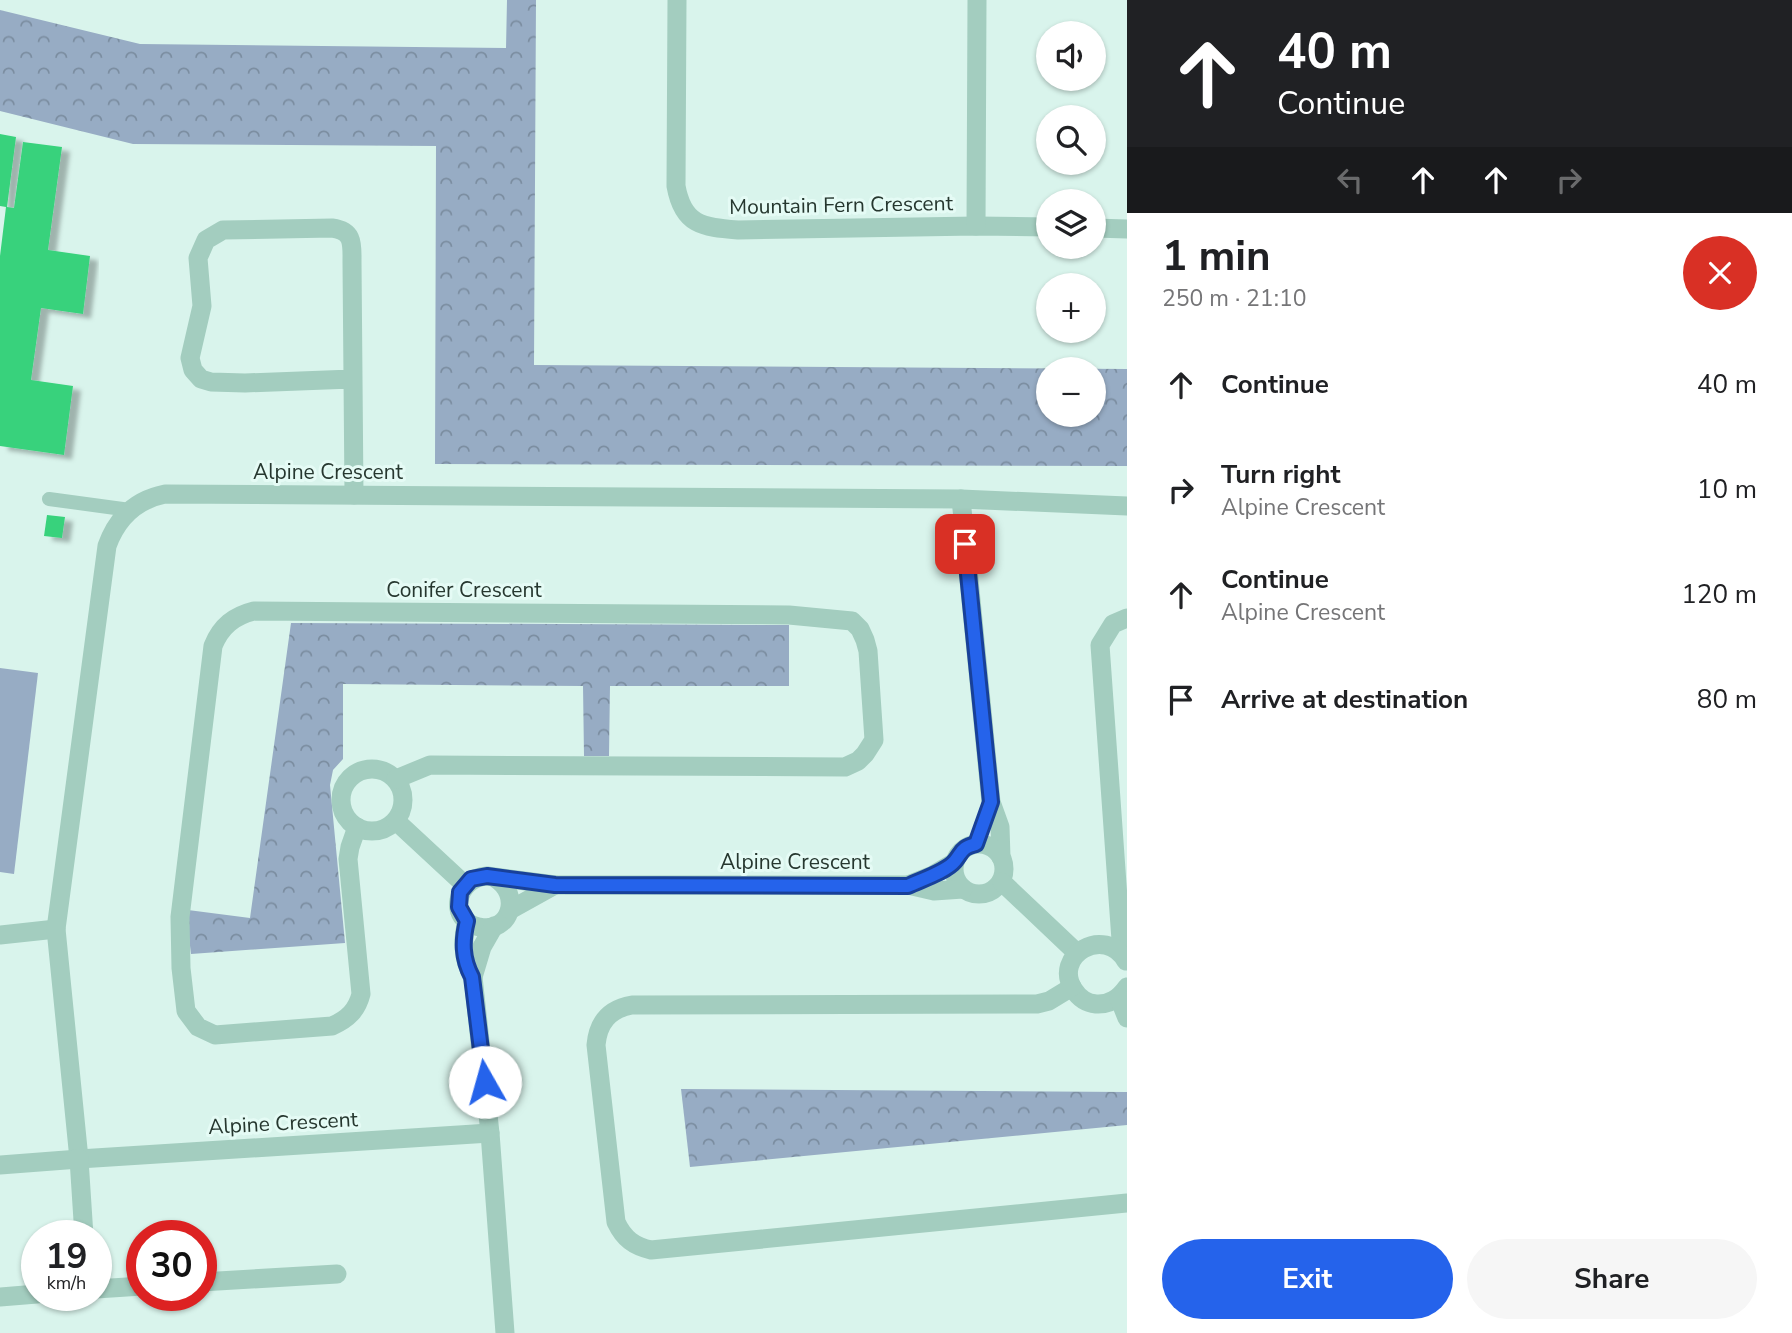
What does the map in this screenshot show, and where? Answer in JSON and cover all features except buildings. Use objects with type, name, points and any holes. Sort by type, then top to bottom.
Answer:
[{"type":"street","name":"Mountain Fern Crescent","points":[[677,0],[676,186],[679,204],[688,217],[699,224],[738,230],[1036,227]]},
{"type":"street","points":[[976,226],[977,0]]},
{"type":"street","points":[[352,379],[245,383],[201,379],[192,370],[190,358],[202,306],[198,258],[206,240],[223,230],[332,228],[345,231],[349,237],[352,252],[354,495]]},
{"type":"street","points":[[1106,228],[1127,229]]},
{"type":"street","name":"Alpine Crescent","points":[[83,1220],[56,929],[107,546],[112,533],[130,510],[152,497],[165,494],[961,499],[1127,506]]},
{"type":"street","points":[[961,499],[991,802],[1000,827],[1004,869],[1002,882],[993,891],[981,895],[968,893],[957,884],[954,876],[955,862],[960,851],[976,844],[993,848],[1001,857]]},
{"type":"street","name":"Conifer Crescent","points":[[357,827],[349,847],[348,859],[361,994],[358,1006],[342,1022],[332,1026],[215,1035],[198,1027],[186,1011],[184,999],[180,917],[213,646],[217,636],[231,620],[254,611],[789,615],[852,621],[860,629],[868,650],[874,740],[866,754],[858,761],[845,766],[430,765],[396,779]]},
{"type":"street","points":[[1125,958],[1100,645],[1113,624],[1127,618]]},
{"type":"street","points":[[377,769],[396,779],[401,787],[404,804],[396,821],[381,831],[371,831],[357,827],[348,819],[342,810],[343,789],[356,773],[377,769]]},
{"type":"street","points":[[976,844],[991,802]]},
{"type":"street","points":[[396,821],[465,885]]},
{"type":"street","name":"Alpine Crescent","points":[[908,886],[955,862]]},
{"type":"street","points":[[478,876],[495,878],[507,888],[511,896],[510,910],[504,920],[494,926],[481,928],[467,921],[459,907],[458,899],[465,885],[478,876]]},
{"type":"street","name":"Alpine Crescent","points":[[495,878],[555,885],[908,886],[934,891],[963,889]]},
{"type":"street","points":[[1002,882],[1077,953]]},
{"type":"street","name":"Alpine Crescent","points":[[510,910],[555,885]]},
{"type":"street","points":[[467,921],[463,939],[465,961],[472,977],[490,1133],[505,1333]]},
{"type":"street","points":[[472,977],[482,947],[494,926]]},
{"type":"street","points":[[0,935],[56,929]]},
{"type":"street","points":[[1125,958],[1108,944],[1091,944],[1077,953],[1069,969],[1072,987],[1080,998],[1092,1004],[1106,1004],[1123,993],[1127,1018]]},
{"type":"street","points":[[1072,987],[1049,1001],[1037,1004],[632,1005],[615,1010],[601,1024],[596,1045],[616,1222],[629,1241],[652,1250],[1127,1203]]},
{"type":"street","name":"Alpine Crescent","points":[[0,1165],[490,1133]]},
{"type":"street","points":[[217,1281],[337,1274]]},
{"type":"street","points":[[0,1297],[21,1295]]},
{"type":"lane","points":[[49,499],[130,510]]},
{"type":"green space","points":[[507,0],[536,0],[534,365],[1036,368],[1036,427],[1106,427],[1106,369],[1127,369],[1127,466],[435,464],[436,146],[133,144],[0,111],[0,10],[140,44],[506,48]]},
{"type":"green space","points":[[291,623],[789,625],[789,686],[610,686],[609,756],[584,756],[583,686],[343,684],[343,759],[333,770],[330,785],[345,943],[191,954],[188,910],[250,918]]},
{"type":"green space","points":[[0,668],[38,673],[14,874],[0,872]]},
{"type":"green space","points":[[681,1089],[1127,1092],[1127,1125],[690,1167]]},
{"type":"route","points":[[485,1082],[472,977],[465,961],[463,939],[467,921],[462,915],[458,899],[460,892],[471,879],[487,876],[555,885],[908,886],[955,862],[960,851],[976,844],[991,802],[965,544]]}]
